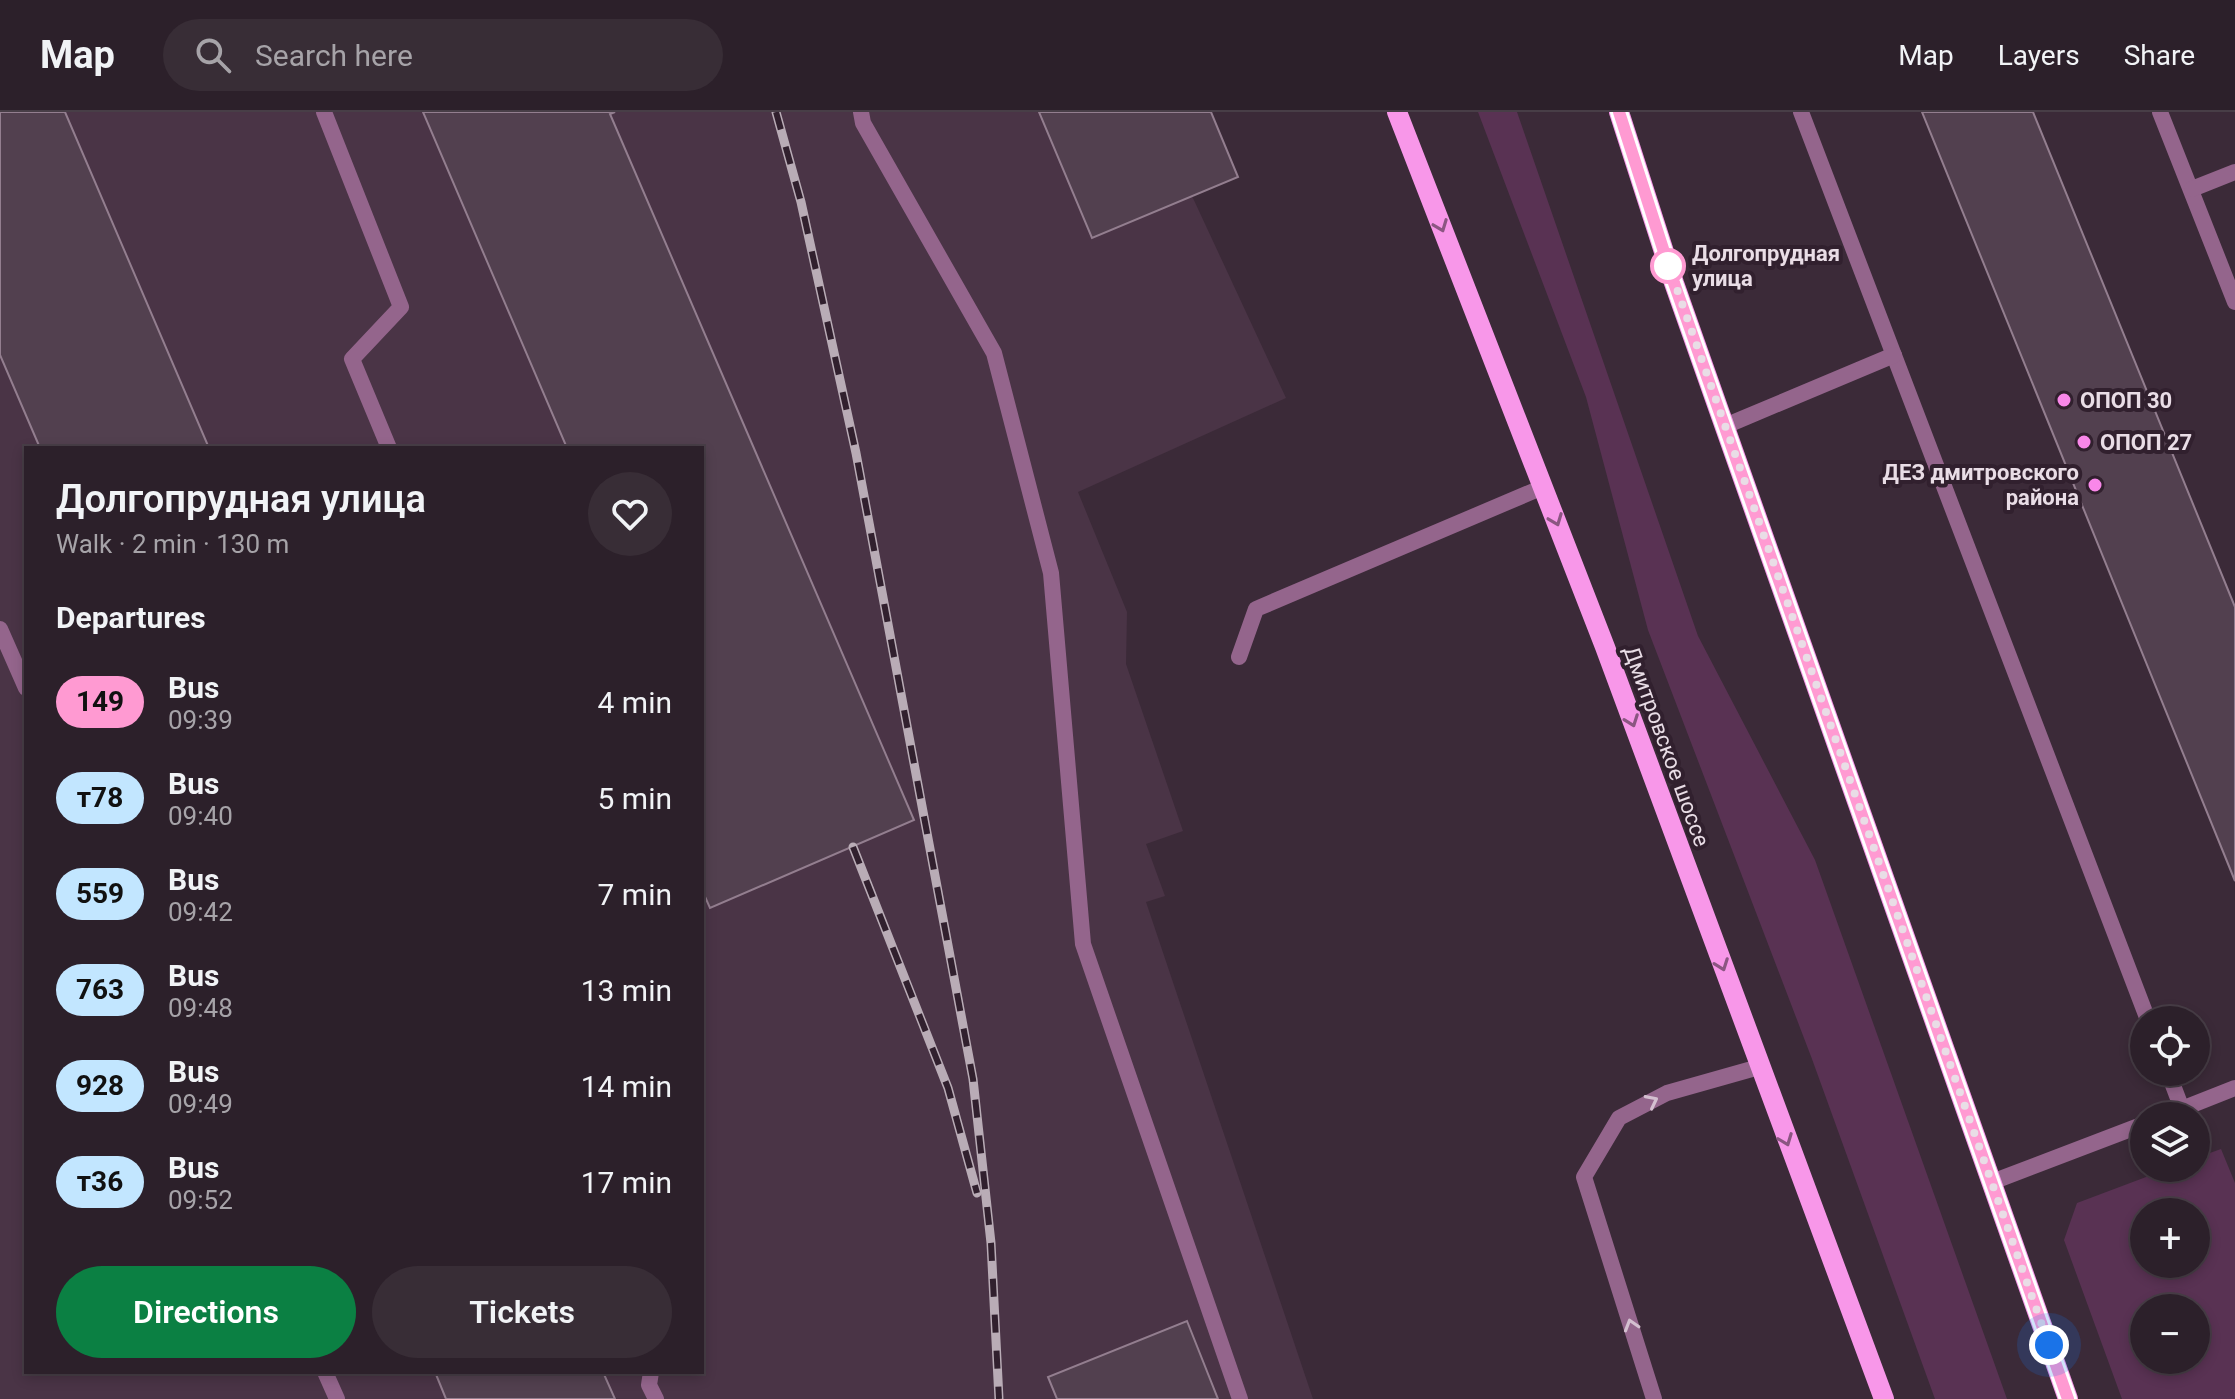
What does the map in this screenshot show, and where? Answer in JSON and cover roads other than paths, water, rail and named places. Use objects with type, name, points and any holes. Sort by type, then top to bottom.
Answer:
[{"type":"main road","name":"Дмитровское шоссе","points":[[1397,112],[1605,647],[1884,1399]]},
{"type":"main road","points":[[1619,112],[1657,233],[2068,1399]]},
{"type":"lane","points":[[324,112],[401,307],[352,359],[388,446]]},
{"type":"lane","points":[[861,112],[863,123],[994,353],[1051,573],[1083,944],[1240,1399]]},
{"type":"lane","points":[[1801,112],[2143,1006]]},
{"type":"lane","points":[[2160,112],[2235,302]]},
{"type":"lane","points":[[2192,189],[2235,172]]},
{"type":"lane","points":[[1725,426],[1894,355]]},
{"type":"lane","points":[[1239,657],[1256,609],[1543,487]]},
{"type":"lane","points":[[0,629],[24,683]]},
{"type":"lane","points":[[1654,1399],[1584,1177],[1619,1118],[1667,1093],[1759,1067]]},
{"type":"lane","points":[[2200,1102],[2235,1088]]},
{"type":"lane","points":[[1992,1182],[2130,1129]]},
{"type":"lane","points":[[326,1374],[337,1399]]},
{"type":"lane","points":[[651,1374],[649,1385],[656,1399]]},
{"type":"railway","points":[[776,112],[801,202],[856,453],[973,1079],[991,1243],[999,1399]]},
{"type":"railway","points":[[853,847],[948,1088],[977,1193]]},
{"type":"place","name":"Долгопрудная улица","points":[[1668,266]]},
{"type":"place","name":"ОПОП 30","points":[[2064,400]]},
{"type":"place","name":"ОПОП 27","points":[[2084,442]]},
{"type":"place","name":"ДЕЗ дмитровского района","points":[[2095,485]]}]
